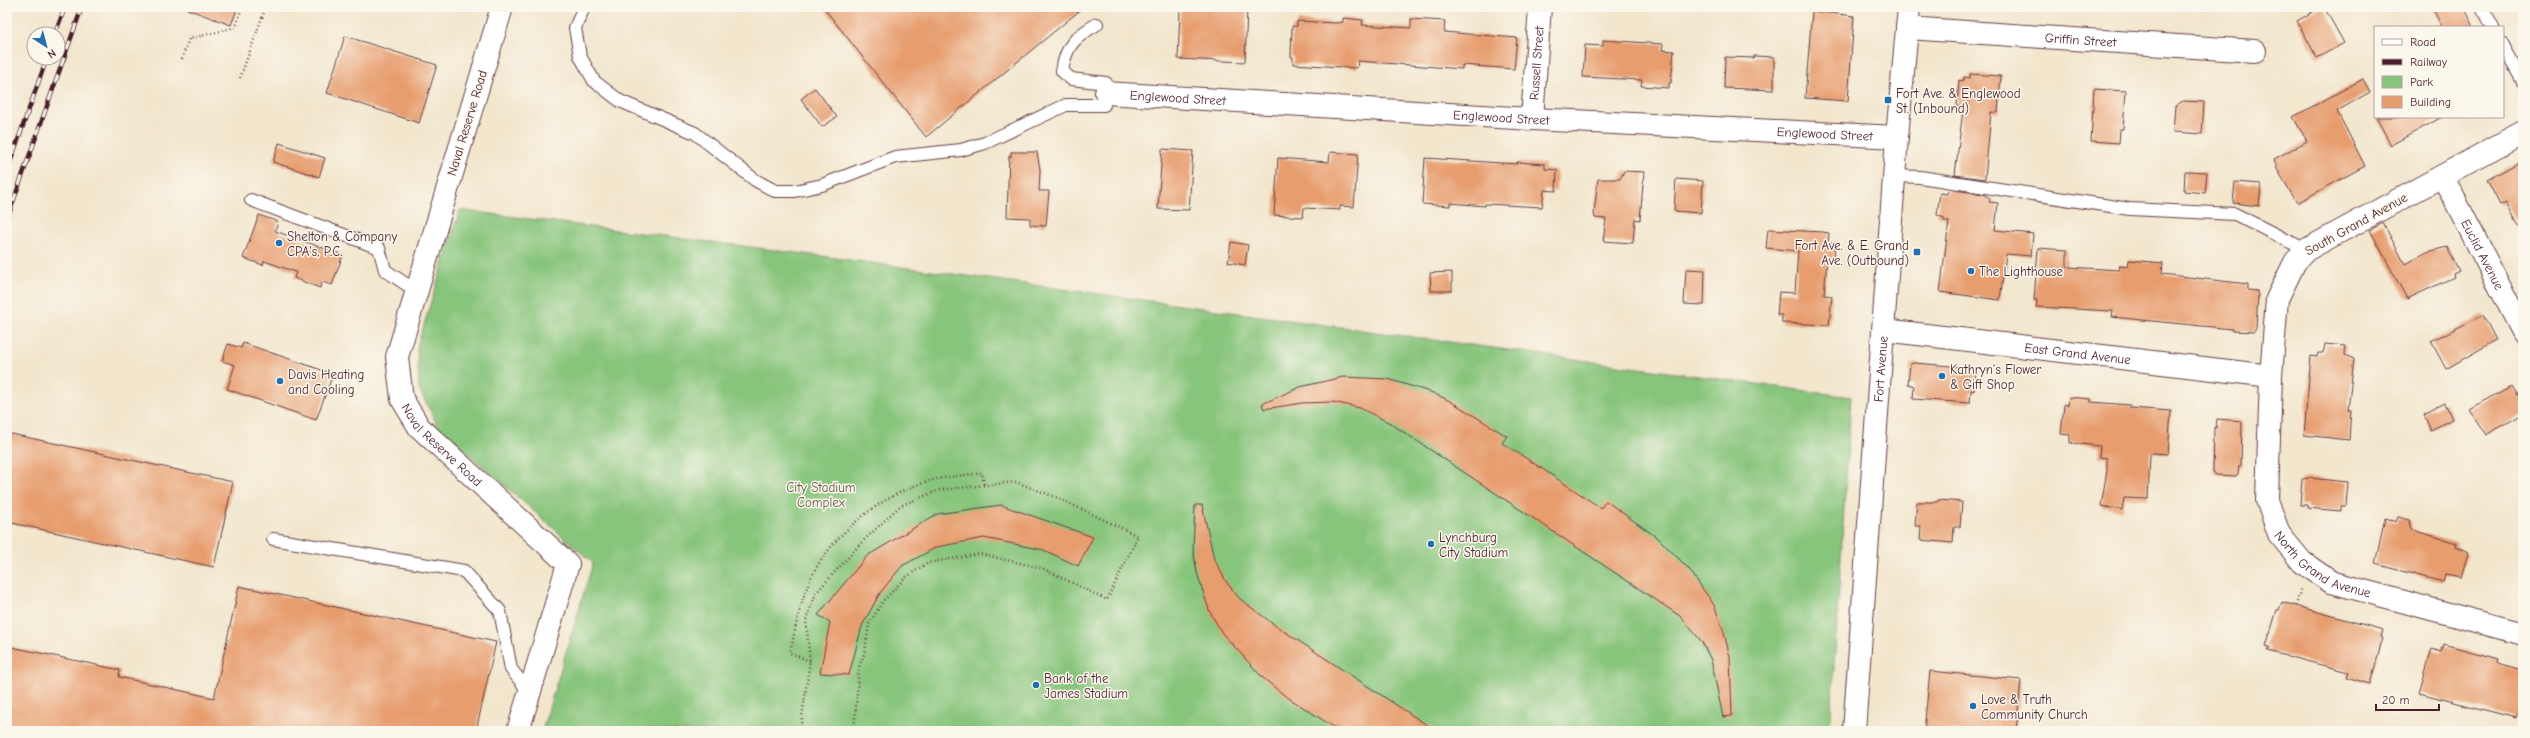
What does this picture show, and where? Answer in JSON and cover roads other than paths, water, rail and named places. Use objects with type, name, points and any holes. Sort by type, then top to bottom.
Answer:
[{"type":"street","name":"Naval Reserve Road","points":[[502,7],[397,357],[402,399],[420,427],[568,564],[518,731]]},
{"type":"street","name":"Russell Street","points":[[1532,119],[1540,7]]},
{"type":"street","name":"Griffin Street","points":[[1908,18],[2255,51]]},
{"type":"street","name":"Fort Avenue","points":[[1854,731],[1896,176],[1897,137],[1908,18]]},
{"type":"street","name":"Englewood Street","points":[[1105,94],[1532,119],[1897,137]]},
{"type":"street","name":"South Grand Avenue","points":[[2271,376],[2277,299],[2295,262],[2306,250],[2443,177],[2523,132]]},
{"type":"street","name":"Euclid Avenue","points":[[2443,177],[2523,332]]},
{"type":"street","name":"East Grand Avenue","points":[[1884,330],[2271,376]]},
{"type":"street","name":"North Grand Avenue","points":[[2271,376],[2267,500],[2279,534],[2302,562],[2331,582],[2523,634]]},
{"type":"lane","points":[[584,7],[575,28],[580,56],[594,81],[620,101],[695,133],[755,180],[775,191],[795,191],[822,185],[894,157],[961,150],[986,143],[1066,105],[1105,94]]},
{"type":"lane","points":[[2482,7],[2492,26]]},
{"type":"lane","points":[[1097,24],[1077,36],[1064,56],[1062,71],[1071,79],[1105,94]]},
{"type":"lane","points":[[2504,47],[2523,82]]},
{"type":"lane","points":[[1896,176],[1920,176],[2130,209],[2235,214],[2306,250]]},
{"type":"lane","points":[[251,200],[379,248],[385,270],[416,291]]},
{"type":"lane","points":[[273,539],[464,571],[500,612],[511,669],[530,693]]},
{"type":"railway","points":[[58,26],[65,7]]},
{"type":"railway","points":[[7,219],[82,7]]},
{"type":"railway","points":[[7,171],[44,66]]},
{"type":"place","name":"Fort Ave. & Englewood St. (Inbound)","points":[[1888,100]]},
{"type":"place","name":"Shelton & Company CPA's, P.C.","points":[[279,243]]},
{"type":"place","name":"Fort Ave. & E. Grand Ave. (Outbound)","points":[[1917,252]]},
{"type":"place","name":"The Lighthouse","points":[[1971,271]]},
{"type":"place","name":"Kathryn's Flower & Gift Shop","points":[[1942,376]]},
{"type":"place","name":"Davis Heating and Cooling","points":[[280,381]]},
{"type":"place","name":"Lynchburg City Stadium","points":[[1431,544]]},
{"type":"place","name":"Bank of the James Stadium","points":[[1036,685]]},
{"type":"place","name":"Love & Truth Community Church","points":[[1973,706]]},
{"type":"park label","name":"City Stadium Complex","points":[[821,494]]}]
